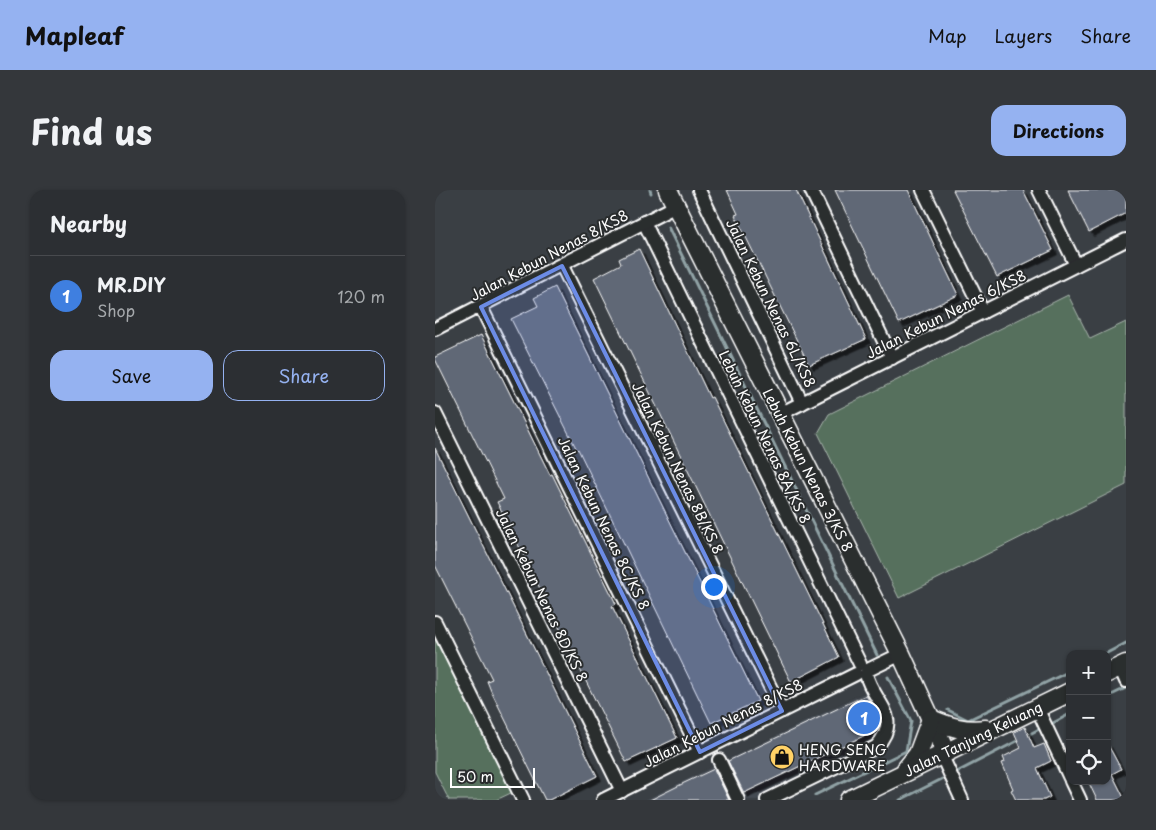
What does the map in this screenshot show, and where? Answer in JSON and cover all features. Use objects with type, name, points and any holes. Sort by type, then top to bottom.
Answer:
[{"type":"street","name":"Jalan Kebun Nenas 6L/KS8","points":[[699,190],[802,403]]},
{"type":"street","points":[[811,190],[892,358]]},
{"type":"street","points":[[923,190],[983,312]]},
{"type":"street","points":[[1039,190],[1076,265]]},
{"type":"street","name":"Jalan Kebun Nenas 8/KS8","points":[[435,330],[644,222],[672,198]]},
{"type":"street","name":"Lebuh Kebun Nenas 3/KS 8","points":[[672,198],[901,654],[931,718],[944,753]]},
{"type":"street","name":"Lebuh Kebun Nenas 8A/KS 8","points":[[644,222],[861,669],[887,716],[888,726],[876,747],[767,800]]},
{"type":"street","name":"Jalan Kebun Nenas 6/KS8","points":[[780,414],[1126,240]]},
{"type":"street","name":"Jalan Kebun Nenas 8B/KS 8","points":[[562,266],[782,711]]},
{"type":"street","name":"Jalan Kebun Nenas 8C/KS 8","points":[[481,307],[700,752]]},
{"type":"street","name":"Jalan Kebun Nenas 8D/KS 8","points":[[435,413],[622,791]]},
{"type":"street","points":[[435,622],[523,800]]},
{"type":"street","name":"Jalan Kebun Nenas 8/KS8","points":[[603,800],[782,711],[861,669],[901,654]]},
{"type":"street","name":"Jalan Tanjung Keluang","points":[[849,800],[1066,694]]},
{"type":"street","points":[[1037,708],[1066,771]]},
{"type":"street","points":[[903,773],[918,754],[931,718],[960,730],[971,731],[996,728]]},
{"type":"street","points":[[944,753],[962,800]]},
{"type":"street","points":[[719,760],[738,800]]},
{"type":"street","points":[[1072,785],[1080,800]]},
{"type":"highlighted area","points":[[562,266],[782,711],[700,752],[481,307]]},
{"type":"shaded area","points":[[868,691],[883,718],[884,726],[873,743],[757,800],[645,800]]},
{"type":"green space","points":[[1068,295],[1090,339],[1126,322],[1126,485],[899,598],[818,433],[829,414]]},
{"type":"green space","points":[[435,635],[513,792],[496,800],[449,800],[435,772]]},
{"type":"building","points":[[727,190],[796,190],[866,339],[809,365],[735,215],[738,214]]},
{"type":"building","points":[[835,190],[908,190],[958,295],[899,323]]},
{"type":"building","points":[[953,190],[1023,190],[1053,250],[997,277]]},
{"type":"building","points":[[1068,190],[1126,190],[1126,213],[1089,232]]},
{"type":"building","points":[[639,249],[710,398],[712,397],[839,657],[791,682],[594,278],[621,264],[619,259]]},
{"type":"building","points":[[555,287],[758,701],[711,723],[578,449],[511,319],[538,306],[534,298]]},
{"type":"building","points":[[481,335],[616,604],[612,606],[677,738],[626,762],[497,502],[504,499],[435,359],[435,357]]},
{"type":"building","points":[[435,448],[597,776],[549,800],[545,800],[491,691],[487,681],[492,679],[435,565]]},
{"type":"building","points":[[866,695],[878,718],[876,730],[744,793],[728,761]]},
{"type":"building","points":[[1025,727],[1034,748],[1044,744],[1051,761],[1037,768],[1050,797],[1044,800],[1016,800],[1002,763],[1005,762],[1003,757],[1021,748],[1014,732]]},
{"type":"building","points":[[1111,750],[1121,769],[1112,774],[1125,800],[1097,800],[1090,785],[1111,785]]},
{"type":"building","points":[[714,769],[729,800],[650,800],[684,783]]},
{"type":"waterway","points":[[668,227],[877,655]]},
{"type":"waterway","points":[[1111,651],[1126,643]]},
{"type":"waterway","points":[[948,710],[968,720],[1066,673]]},
{"type":"waterway","points":[[815,795],[906,751],[911,721],[888,677]]},
{"type":"waterway","points":[[1111,695],[1126,688]]},
{"type":"waterway","points":[[1053,723],[1066,716]]},
{"type":"waterway","points":[[1026,736],[1041,728]]},
{"type":"waterway","points":[[955,773],[1021,739]]},
{"type":"waterway","points":[[900,800],[942,779]]},
{"type":"place","name":"MR.DIY","points":[[864,718]]},
{"type":"place","name":"HENG SENG HARDWARE","points":[[782,757]]}]
